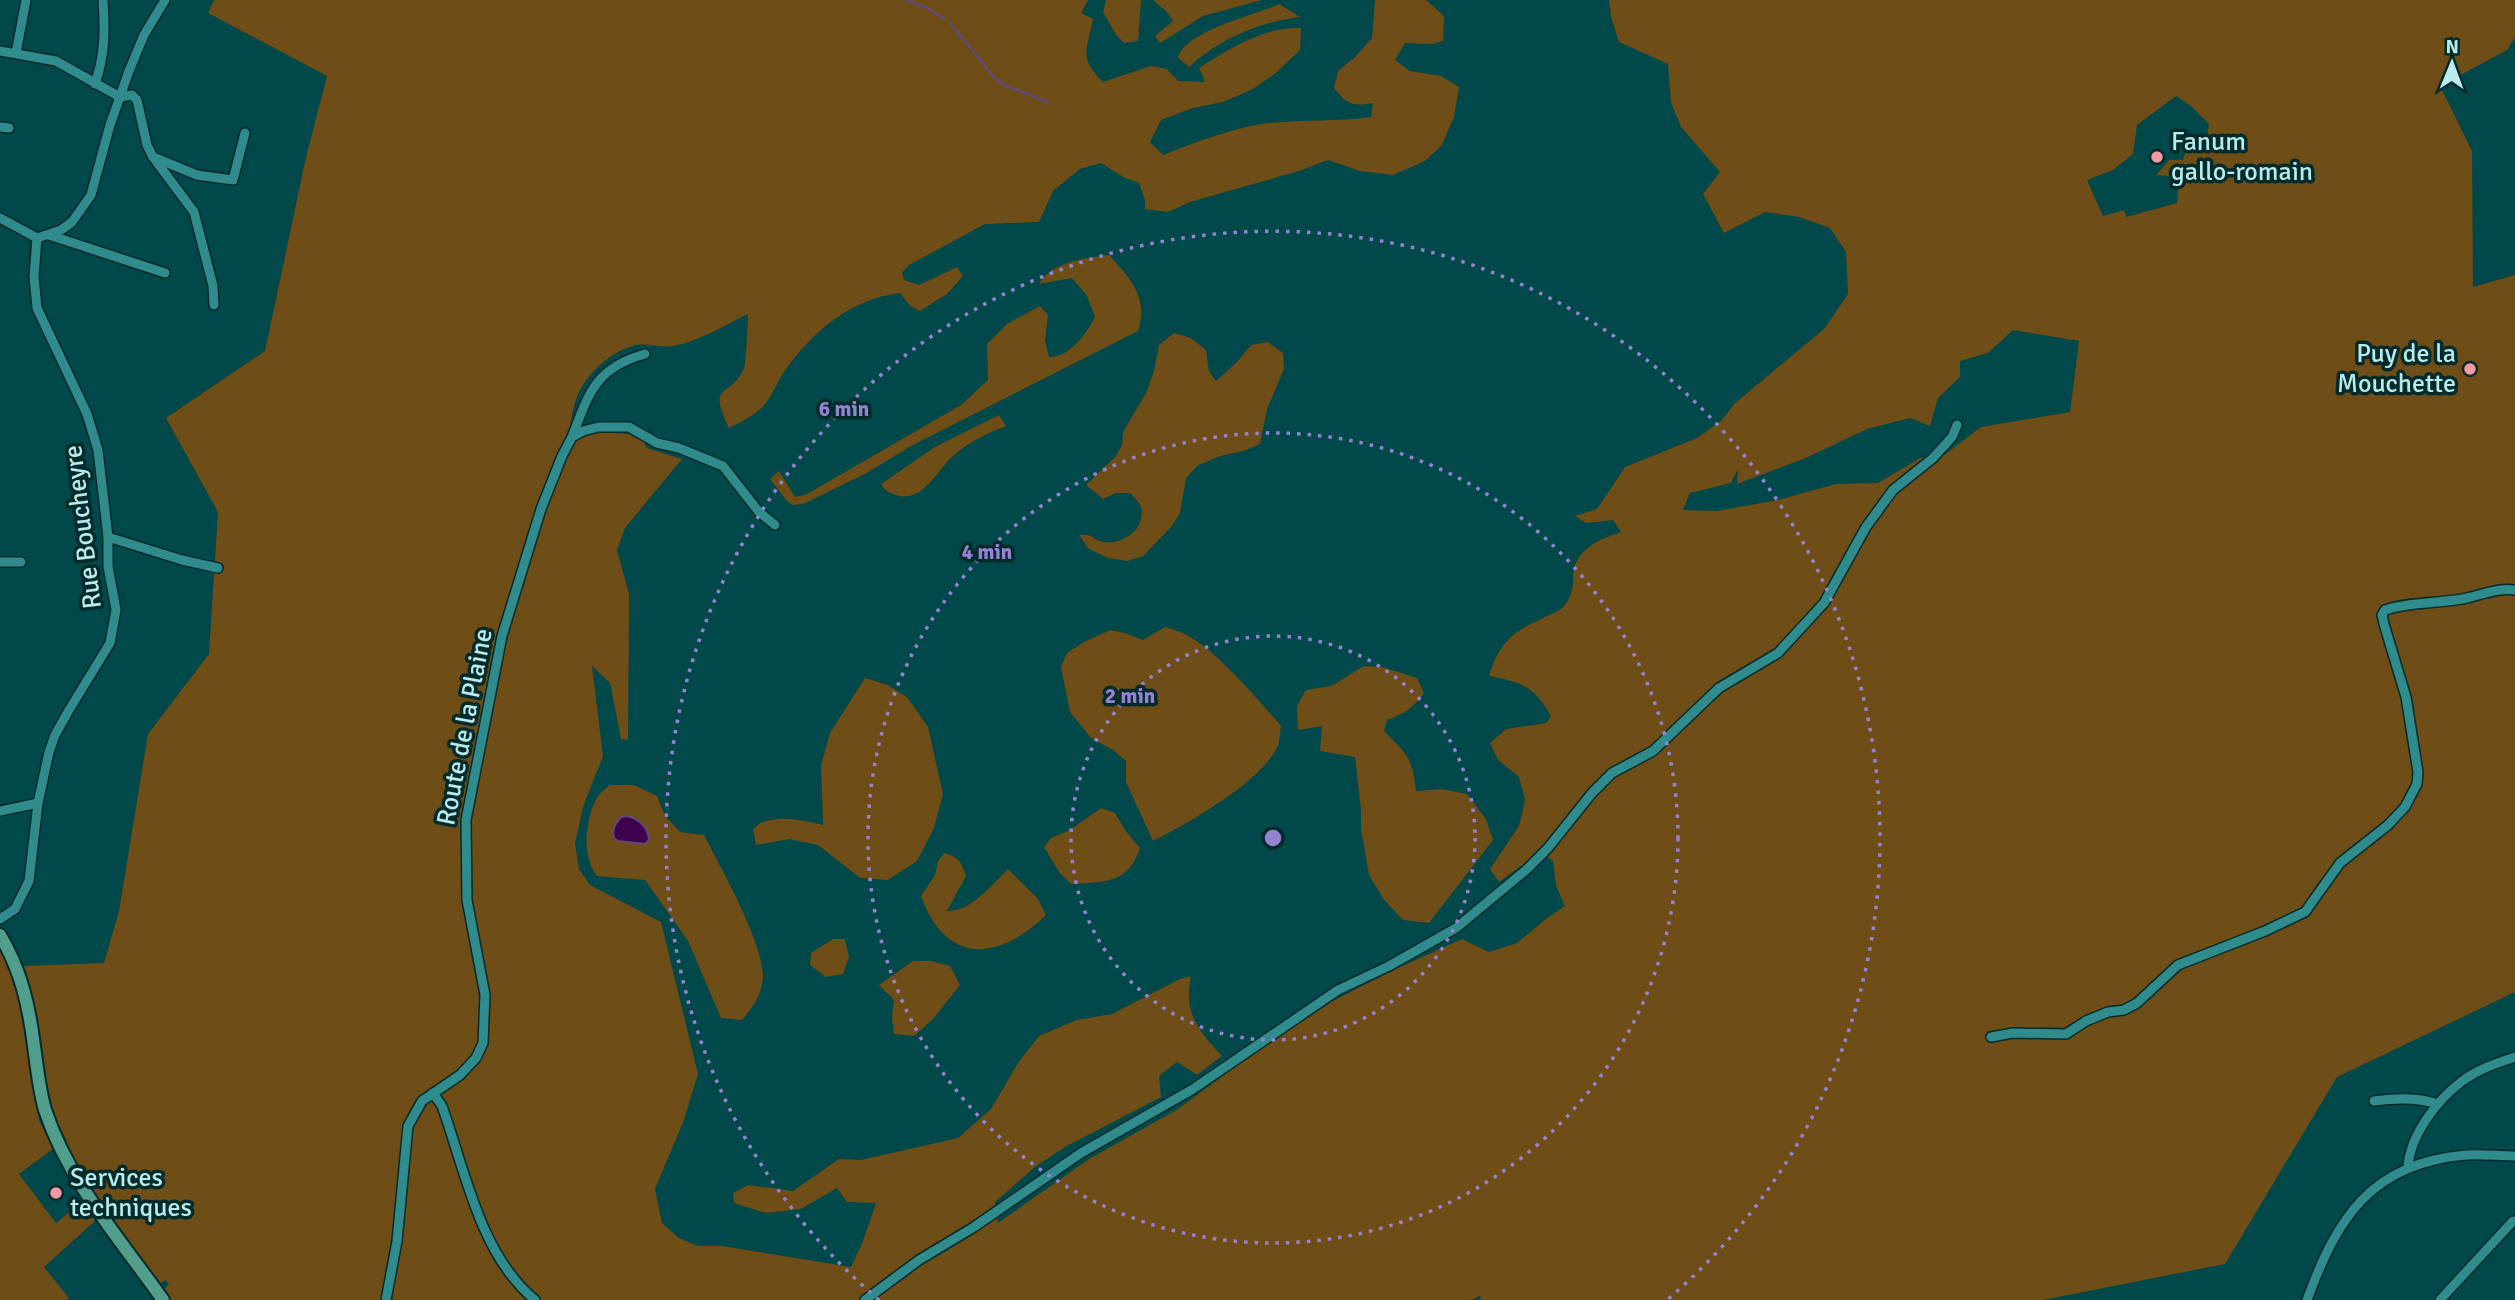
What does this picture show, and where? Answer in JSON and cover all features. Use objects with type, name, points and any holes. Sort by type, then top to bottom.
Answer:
[{"type":"street","points":[[16,54],[26,0]]},
{"type":"street","points":[[95,84],[102,63],[105,29],[103,0]]},
{"type":"street","points":[[0,218],[37,238],[49,235],[72,222],[91,195],[120,96],[144,36],[165,0]]},
{"type":"street","points":[[0,51],[56,61],[95,84],[120,96],[132,95],[137,100],[147,145],[153,157],[194,212],[213,286],[214,305]]},
{"type":"street","points":[[153,157],[197,175],[233,180],[244,133]]},
{"type":"street","points":[[49,235],[165,273]]},
{"type":"street","name":"Rue Boucheyre","points":[[0,919],[15,909],[29,881],[43,772],[55,735],[79,691],[106,652],[114,632],[116,602],[108,566],[101,464],[94,435],[87,414],[37,309],[34,277],[37,238]]},
{"type":"street","name":"Route de la Plaine","points":[[386,1300],[397,1241],[408,1126],[422,1101],[460,1075],[476,1058],[483,1043],[485,995],[467,901],[466,820],[502,636],[541,509],[586,400],[603,374],[628,359],[645,354]]},
{"type":"street","points":[[865,1300],[919,1260],[974,1227],[1080,1153],[1193,1089],[1338,990],[1389,966],[1455,928],[1541,855],[1555,841],[1591,793],[1612,774],[1653,751],[1719,688],[1778,653],[1824,603],[1866,527],[1893,489],[1933,458],[1952,437],[1957,425]]},
{"type":"street","points":[[572,437],[583,430],[598,427],[628,427],[657,443],[679,448],[723,466],[760,512],[775,525]]},
{"type":"street","points":[[108,537],[218,569]]},
{"type":"street","points":[[0,562],[22,562]]},
{"type":"street","points":[[1992,1037],[2013,1033],[2066,1034],[2086,1021],[2108,1012],[2124,1010],[2137,1003],[2178,965],[2265,931],[2305,912],[2340,863],[2388,825],[2405,807],[2417,784],[2418,772],[2407,704],[2384,624],[2382,615],[2385,610],[2404,605],[2468,598],[2494,589],[2515,590]]},
{"type":"street","points":[[0,811],[38,803]]},
{"type":"street","points":[[0,934],[24,988],[44,1107],[59,1146],[79,1181],[160,1299]]},
{"type":"street","points":[[2408,1167],[2409,1154],[2438,1104],[2462,1081],[2494,1064],[2515,1057]]},
{"type":"street","points":[[433,1093],[442,1106],[486,1233],[520,1287],[535,1300]]},
{"type":"street","points":[[2374,1101],[2397,1098],[2438,1104]]},
{"type":"street","points":[[2307,1300],[2322,1259],[2349,1212],[2370,1192],[2408,1167],[2447,1157],[2515,1156]]},
{"type":"street","points":[[2445,1298],[2513,1221]]},
{"type":"shaded area","points":[[214,0],[1088,0],[1081,13],[1093,19],[1087,60],[1103,82],[1151,66],[1167,69],[1178,81],[1205,82],[1199,68],[1223,53],[1261,35],[1288,28],[1301,28],[1300,50],[1277,72],[1253,89],[1223,102],[1193,108],[1161,120],[1150,142],[1163,155],[1251,126],[1276,122],[1371,117],[1373,103],[1350,103],[1334,88],[1338,71],[1372,38],[1375,0],[1426,0],[1444,16],[1443,41],[1432,44],[1405,43],[1395,60],[1410,71],[1441,76],[1459,87],[1454,117],[1442,145],[1425,161],[1393,175],[1360,171],[1328,160],[1190,202],[1168,212],[1145,209],[1139,183],[1123,177],[1101,163],[1080,169],[1053,191],[1039,222],[985,224],[909,265],[902,272],[904,280],[919,285],[957,267],[963,276],[947,294],[920,311],[910,306],[900,293],[882,296],[849,310],[820,331],[795,357],[761,408],[729,428],[720,397],[739,378],[744,368],[748,314],[683,344],[627,348],[600,365],[586,380],[574,405],[570,429],[641,435],[647,448],[682,459],[625,528],[617,550],[629,594],[628,740],[621,739],[610,683],[592,666],[603,756],[583,807],[575,843],[579,869],[590,885],[661,922],[698,1074],[684,1120],[655,1189],[662,1223],[679,1238],[698,1246],[722,1246],[851,1267],[876,1203],[847,1202],[837,1188],[801,1209],[766,1213],[734,1203],[733,1193],[748,1185],[793,1191],[839,1159],[861,1160],[958,1138],[991,1109],[1018,1063],[1039,1036],[1077,1020],[1112,1014],[1191,976],[1189,1000],[1194,1020],[1222,1056],[1197,1075],[1177,1062],[1159,1076],[1161,1097],[1065,1147],[1035,1167],[995,1202],[998,1223],[1089,1159],[1178,1109],[1271,1040],[1331,1002],[1462,939],[1489,952],[1517,943],[1565,906],[1556,886],[1553,861],[1540,852],[1499,882],[1490,869],[1519,826],[1525,800],[1519,777],[1498,760],[1490,743],[1506,729],[1546,723],[1551,716],[1539,698],[1526,687],[1489,676],[1497,656],[1514,635],[1564,606],[1573,587],[1575,566],[1585,550],[1602,539],[1621,532],[1613,520],[1586,523],[1575,516],[1597,509],[1625,467],[1697,438],[1722,420],[1734,404],[1825,328],[1848,294],[1846,252],[1830,228],[1799,217],[1765,212],[1724,233],[1703,194],[1720,172],[1681,127],[1671,102],[1668,64],[1619,42],[1609,0],[2515,0],[2515,37],[2507,50],[2440,86],[2472,151],[2473,287],[2515,275],[2515,992],[2337,1077],[2225,1264],[2043,1300],[1481,1300],[1480,1296],[1471,1300],[171,1300],[164,1289],[169,1284],[165,1280],[159,1284],[80,1176],[49,1107],[23,966],[104,963],[119,911],[148,734],[209,654],[218,512],[166,418],[265,351],[306,157],[327,76],[208,13]],"holes":[[[2176,96],[2209,124],[2207,136],[2188,144],[2183,160],[2169,160],[2156,175],[2179,177],[2177,203],[2126,217],[2124,210],[2103,216],[2087,180],[2113,170],[2133,154],[2137,125]],[[2013,330],[2079,341],[2070,412],[1981,427],[1944,455],[1920,458],[1878,483],[1836,484],[1778,500],[1717,511],[1683,510],[1690,493],[1731,483],[1738,469],[1737,484],[1806,458],[1867,429],[1910,418],[1930,426],[1938,398],[1960,377],[1960,361],[1988,353]]]},
{"type":"shaded area","points":[[1106,0],[1141,0],[1138,41],[1124,43],[1116,35],[1103,12]]},
{"type":"shaded area","points":[[1153,0],[1262,0],[1203,16],[1160,43],[1155,36],[1173,21]]},
{"type":"shaded area","points":[[1279,4],[1300,17],[1240,33],[1213,48],[1189,67],[1178,58],[1183,48],[1206,32]]},
{"type":"shaded area","points":[[1109,255],[1136,290],[1141,309],[1138,331],[803,504],[793,505],[787,501],[770,479],[779,471],[795,497],[807,494],[961,405],[988,380],[987,344],[1007,324],[1040,306],[1048,315],[1045,341],[1049,357],[1064,353],[1082,337],[1095,317],[1087,296],[1072,278],[1039,284],[1060,266]]},
{"type":"shaded area","points":[[1174,333],[1191,338],[1206,350],[1209,371],[1216,381],[1251,345],[1268,342],[1283,353],[1284,369],[1267,409],[1260,444],[1197,466],[1186,478],[1180,513],[1172,526],[1143,556],[1127,561],[1108,558],[1089,549],[1079,535],[1087,535],[1104,542],[1120,540],[1131,535],[1138,527],[1141,509],[1130,493],[1116,493],[1103,499],[1086,485],[1116,456],[1122,445],[1123,432],[1146,393],[1159,345]]},
{"type":"shaded area","points":[[999,415],[1006,426],[978,438],[959,451],[920,491],[903,496],[893,494],[882,486],[881,484],[935,447]]},
{"type":"shaded area","points":[[1165,627],[1185,634],[1209,651],[1236,676],[1281,726],[1277,748],[1255,775],[1222,801],[1153,841],[1126,782],[1126,761],[1091,738],[1070,712],[1061,667],[1067,653],[1110,630],[1143,640]]},
{"type":"shaded area","points":[[1364,666],[1382,667],[1417,678],[1424,693],[1408,710],[1387,720],[1384,731],[1408,757],[1416,791],[1442,789],[1467,794],[1486,819],[1493,840],[1429,923],[1403,920],[1384,900],[1369,875],[1361,830],[1355,757],[1320,751],[1322,726],[1298,730],[1297,706],[1306,690],[1331,686]]},
{"type":"shaded area","points":[[865,678],[888,685],[908,698],[928,727],[943,794],[934,828],[917,861],[888,880],[860,878],[818,845],[789,839],[756,845],[753,829],[768,820],[777,819],[823,825],[821,765],[830,733]]},
{"type":"shaded area","points":[[610,785],[634,785],[657,796],[665,816],[680,832],[704,835],[749,925],[761,962],[761,989],[742,1020],[721,1018],[688,941],[645,880],[597,876],[592,868],[587,848],[590,815],[598,796]]},
{"type":"shaded area","points":[[1101,808],[1115,813],[1140,848],[1129,869],[1122,875],[1094,883],[1071,884],[1059,872],[1044,847],[1051,838],[1070,830]]},
{"type":"shaded area","points":[[628,816],[645,828],[649,840],[645,844],[618,841],[614,838],[616,824],[621,817]]},
{"type":"shaded area","points":[[944,853],[959,861],[966,876],[947,911],[956,910],[972,902],[1008,869],[1038,899],[1046,915],[1010,941],[992,948],[975,949],[959,945],[944,935],[932,919],[921,896],[935,875],[938,861]]},
{"type":"shaded area","points":[[833,939],[845,939],[849,957],[843,974],[826,977],[810,965],[811,953]]},
{"type":"shaded area","points":[[0,944],[22,1001],[39,1120],[53,1149],[19,1174],[56,1223],[81,1202],[96,1220],[44,1267],[69,1298],[66,1300],[0,1300]]},
{"type":"shaded area","points":[[913,961],[931,961],[950,966],[960,985],[933,1019],[914,1036],[894,1034],[894,1000],[879,985]]},
{"type":"waterway","points":[[906,0],[945,19]]},
{"type":"waterway","points":[[950,23],[994,77],[1004,85],[1048,102]]},
{"type":"place","name":"Fanum gallo-romain","points":[[2157,157]]},
{"type":"place","name":"Puy de la Mouchette","points":[[2470,369]]},
{"type":"place","name":"Services techniques","points":[[56,1193]]}]
